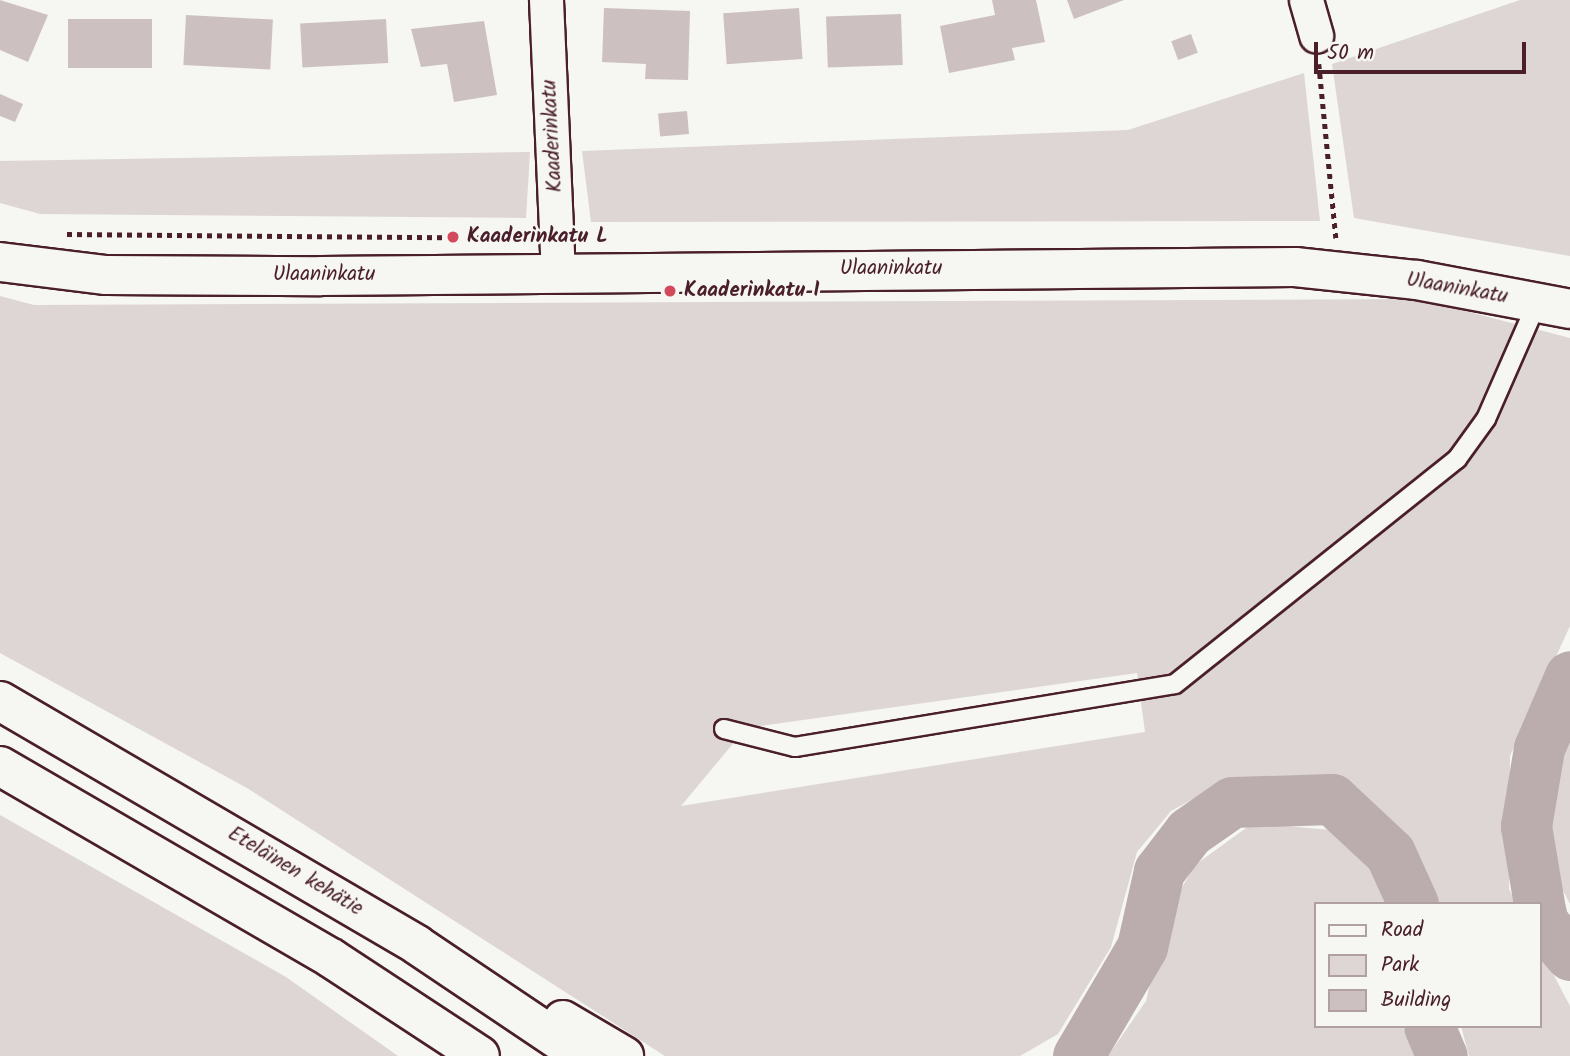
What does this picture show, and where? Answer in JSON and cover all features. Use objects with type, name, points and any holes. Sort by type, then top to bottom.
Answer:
[{"type":"main road","name":"Ulaaninkatu","points":[[0,262],[106,275],[558,255],[1295,267],[1417,280],[1553,306]]},
{"type":"main road","name":"Eteläinen kehätie","points":[[0,701],[105,758],[417,945],[582,1056]]},
{"type":"main road","points":[[105,758],[391,916],[624,1056]]},
{"type":"main road","points":[[0,766],[79,809],[331,958],[480,1056]]},
{"type":"main road","points":[[79,809],[441,1056]]},
{"type":"street","name":"Kaaderinkatu","points":[[546,0],[558,255]]},
{"type":"street","points":[[1306,0],[1316,36]]},
{"type":"lane","points":[[724,729],[795,747],[1175,684],[1457,458],[1486,419],[1553,306]]},
{"type":"path","points":[[1316,36],[1336,238]]},
{"type":"path","points":[[55,233],[558,255]]},
{"type":"green space","points":[[1520,0],[1570,0],[1570,256],[1354,218],[1332,64]]},
{"type":"green space","points":[[1304,73],[1320,221],[591,222],[582,151],[1128,130]]},
{"type":"green space","points":[[530,152],[526,218],[40,214],[0,203],[0,161]]},
{"type":"green space","points":[[0,296],[34,305],[1419,299],[1570,338],[1570,626],[1510,756],[1509,889],[1515,902],[1424,902],[1407,841],[1337,777],[1225,782],[1171,811],[1137,852],[1111,947],[1058,1034],[1020,1056],[665,1056],[247,788],[0,653]],"holes":[[[1137,673],[1145,732],[681,806],[746,728]]]},
{"type":"green space","points":[[1570,727],[1570,904],[1554,873],[1548,787]]},
{"type":"green space","points":[[0,815],[286,977],[398,1056],[0,1056]]},
{"type":"green space","points":[[1253,823],[1331,830],[1375,867],[1384,902],[1314,902],[1314,1028],[1403,1028],[1417,1056],[1108,1056],[1146,1001],[1166,915],[1195,865]]},
{"type":"green space","points":[[1542,953],[1570,1006],[1570,1056],[1469,1056],[1462,1028],[1542,1028]]},
{"type":"building","points":[[0,0],[48,15],[28,62],[0,50]]},
{"type":"building","points":[[992,0],[1036,0],[1045,42],[1012,48],[1015,60],[949,73],[940,26],[995,15]]},
{"type":"building","points":[[1067,0],[1124,0],[1074,19]]},
{"type":"building","points":[[604,8],[690,11],[688,80],[645,79],[646,64],[602,62]]},
{"type":"building","points":[[799,8],[803,59],[727,64],[723,13]]},
{"type":"building","points":[[901,14],[903,65],[828,68],[826,17]]},
{"type":"building","points":[[186,15],[273,20],[270,69],[183,65]]},
{"type":"building","points":[[68,19],[152,19],[152,68],[68,68]]},
{"type":"building","points":[[386,19],[388,63],[302,67],[300,24]]},
{"type":"building","points":[[484,21],[497,95],[454,102],[447,64],[421,67],[411,29]]},
{"type":"building","points":[[1191,34],[1198,53],[1178,60],[1171,41]]},
{"type":"building","points":[[0,94],[23,104],[15,122],[0,116]]},
{"type":"building","points":[[687,111],[689,134],[660,136],[658,114]]},
{"type":"waterway","points":[[1539,902],[1526,826],[1539,748],[1570,676]]},
{"type":"waterway","points":[[1078,1056],[1142,947],[1159,871],[1189,832],[1232,802],[1332,799],[1390,853],[1412,902]]},
{"type":"waterway","points":[[1542,918],[1570,955]]},
{"type":"waterway","points":[[1430,1028],[1442,1056]]},
{"type":"place","name":"Kaaderinkatu L","points":[[453,237]]},
{"type":"place","name":"Kaaderinkatu I","points":[[670,291]]}]
